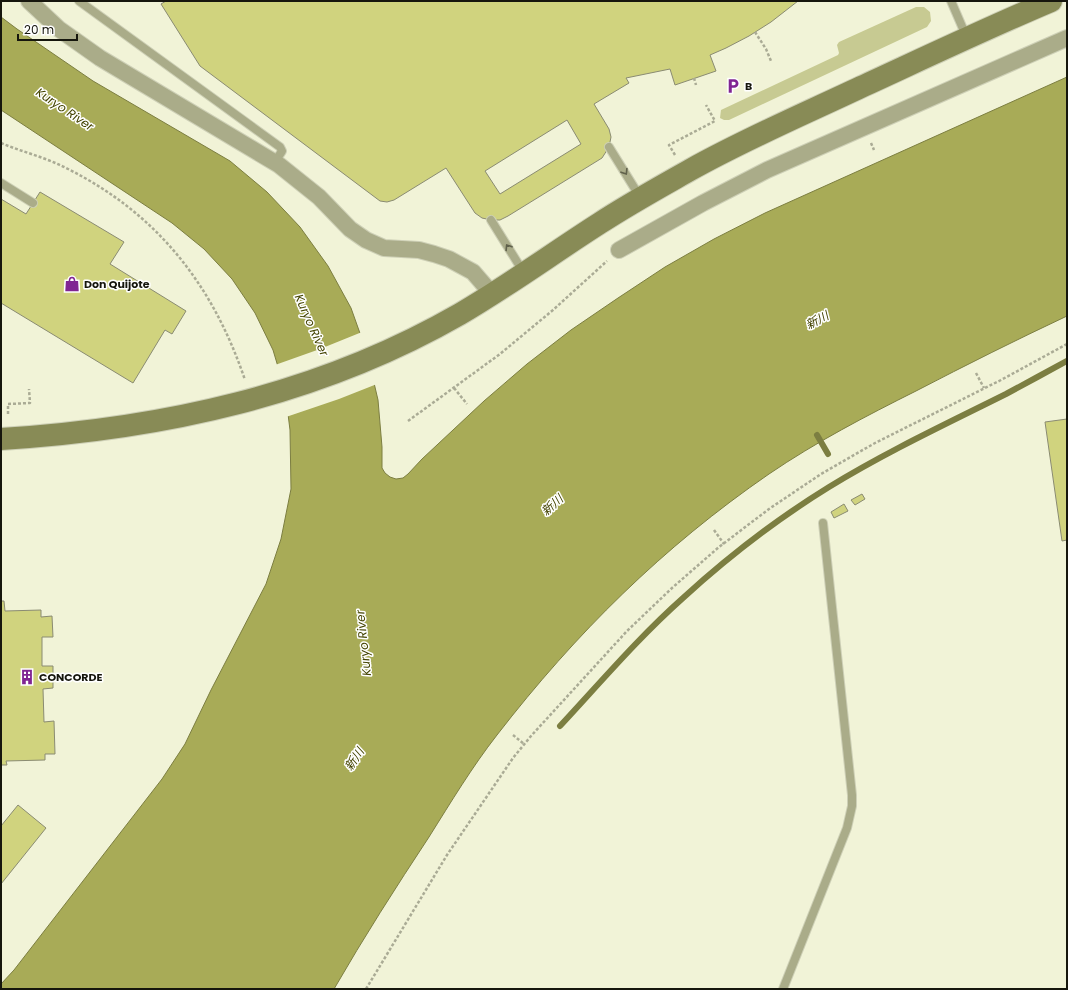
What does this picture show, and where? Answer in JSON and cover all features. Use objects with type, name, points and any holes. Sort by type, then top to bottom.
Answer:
[{"type":"street","points":[[29,1],[60,29],[100,58],[275,162],[309,188],[350,229],[366,240],[384,248],[419,250],[449,260],[473,272],[492,294]]},
{"type":"street","points":[[1,439],[73,434],[138,425],[222,408],[272,394],[330,374],[386,351],[458,315],[601,222],[694,168],[758,135],[1051,1]]},
{"type":"street","points":[[619,250],[702,203],[767,170],[1067,38]]},
{"type":"lane","points":[[79,1],[280,147],[282,151],[275,162]]},
{"type":"lane","points":[[951,1],[968,38]]},
{"type":"lane","points":[[609,147],[640,198]]},
{"type":"lane","points":[[1,183],[33,203]]},
{"type":"lane","points":[[491,220],[524,273]]},
{"type":"lane","points":[[782,989],[847,828],[852,806],[823,523]]},
{"type":"path","points":[[755,32],[772,61]]},
{"type":"path","points":[[694,78],[696,85]]},
{"type":"path","points":[[675,155],[670,145],[715,121],[706,105]]},
{"type":"path","points":[[1,143],[65,167],[94,182],[122,201],[148,222],[171,246],[210,300],[225,329],[245,380]]},
{"type":"path","points":[[408,421],[527,333],[619,250]]},
{"type":"path","points":[[366,989],[447,855],[496,782],[524,744],[627,631],[672,588],[724,544],[769,509],[821,474],[875,443],[1067,344]]},
{"type":"path","points":[[976,373],[984,388]]},
{"type":"path","points":[[454,388],[467,404]]},
{"type":"path","points":[[8,414],[8,404],[30,403],[30,389]]},
{"type":"path","points":[[714,530],[724,544]]},
{"type":"path","points":[[513,734],[524,744]]},
{"type":"shaded area","points":[[916,7],[924,7],[930,12],[931,21],[927,27],[729,120],[720,118],[721,110],[838,55],[837,45],[839,42]]},
{"type":"water","points":[[1,17],[93,81],[230,161],[267,192],[300,227],[328,266],[351,308],[367,353],[378,400],[382,447],[382,468],[390,477],[396,479],[403,478],[408,474],[484,401],[527,364],[571,330],[665,267],[714,239],[765,213],[1067,77],[1067,316],[879,410],[805,451],[769,474],[730,502],[657,562],[590,627],[558,661],[497,735],[462,785],[392,893],[334,989],[1,989],[1,984],[14,970],[162,779],[185,744],[266,584],[281,539],[291,489],[290,430],[285,390],[273,350],[255,313],[232,279],[204,249],[172,223],[1,110]]},
{"type":"pier","points":[[362,332],[377,384],[286,417],[283,390],[275,365]]},
{"type":"building","points":[[166,1],[798,1],[771,22],[749,36],[710,55],[716,71],[675,85],[670,69],[626,78],[629,83],[594,104],[609,129],[611,137],[609,147],[602,158],[500,220],[482,218],[475,213],[446,168],[394,200],[387,202],[380,201],[200,66],[161,4]],"holes":[[[567,120],[581,144],[500,194],[485,171]]]},
{"type":"building","name":"Don Quijote","points":[[40,192],[124,242],[110,264],[186,311],[172,334],[165,330],[133,383],[1,303],[1,199],[26,214]]},
{"type":"building","points":[[1067,419],[1067,540],[1062,541],[1045,422]]},
{"type":"building","points":[[862,494],[865,499],[855,505],[851,500]]},
{"type":"building","points":[[844,504],[848,511],[834,518],[831,512]]},
{"type":"building","name":"CONCORDE","points":[[1,601],[4,601],[5,611],[41,610],[41,617],[52,616],[53,637],[42,637],[42,666],[53,666],[53,688],[43,689],[44,722],[54,721],[55,754],[45,754],[45,760],[6,761],[7,765],[1,765]]},
{"type":"building","points":[[18,805],[46,828],[1,884],[1,826]]},
{"type":"waterway","points":[[560,726],[651,628],[717,568],[772,525],[829,487],[872,462],[1006,394],[1067,361]]},
{"type":"waterway","points":[[817,435],[828,454]]},
{"type":"place","name":"B","points":[[733,86]]},
{"type":"place","name":"Don Quijote","points":[[72,284]]},
{"type":"place","name":"CONCORDE","points":[[27,677]]},
{"type":"water label","name":"Kuryo River","points":[[65,109]]},
{"type":"water label","name":"新川","points":[[817,320]]},
{"type":"water label","name":"Kuryo River","points":[[312,325]]},
{"type":"water label","name":"新川","points":[[552,505]]},
{"type":"water label","name":"Kuryo River","points":[[363,643]]},
{"type":"water label","name":"新川","points":[[354,759]]}]
